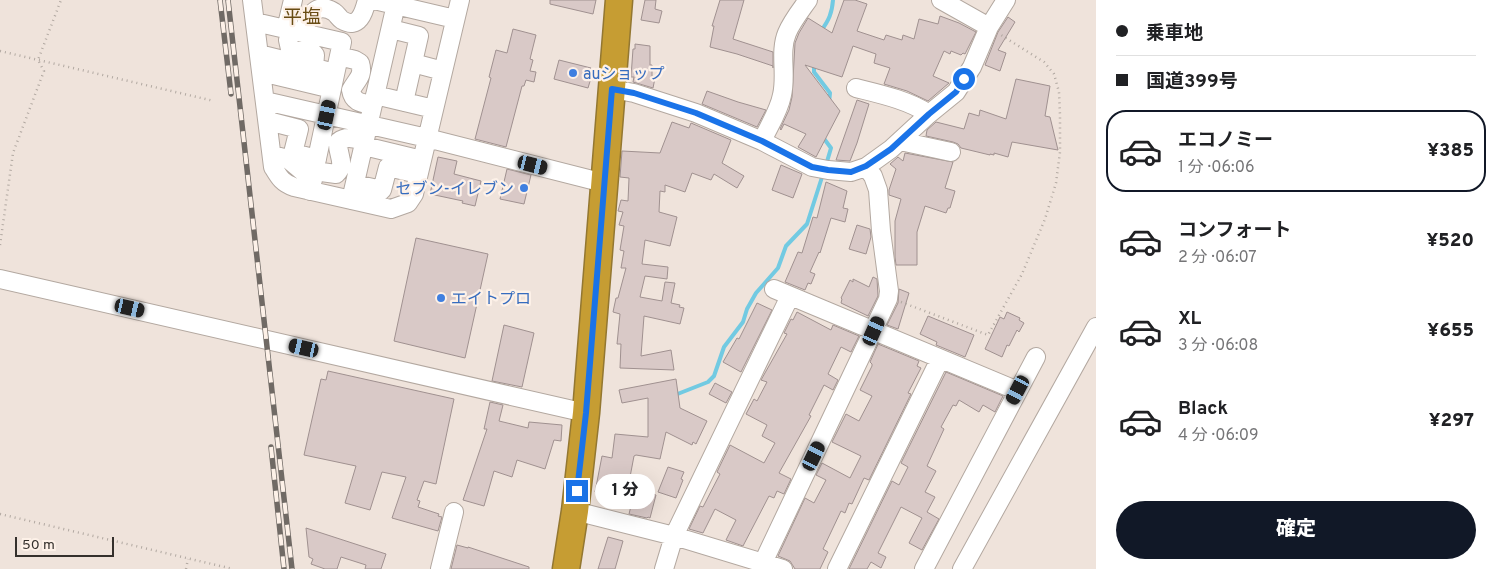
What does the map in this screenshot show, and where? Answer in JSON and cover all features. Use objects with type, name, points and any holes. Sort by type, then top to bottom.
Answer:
[{"type":"highway","points":[[566,569],[586,413],[619,0]]},
{"type":"street","points":[[252,0],[274,167],[285,184],[314,175],[336,174],[340,170],[342,160],[338,148],[338,142],[342,139],[350,138],[364,144],[392,147],[420,167]]},
{"type":"street","points":[[293,0],[293,31]]},
{"type":"street","points":[[314,68],[315,55],[313,52],[308,49],[297,52],[290,49],[288,40],[293,31],[314,10],[320,8],[330,9],[342,21],[353,22],[360,18],[367,0]]},
{"type":"street","points":[[374,0],[437,7],[455,19]]},
{"type":"street","points":[[268,121],[299,129],[293,153],[314,175],[391,210],[408,203],[414,194],[460,0]]},
{"type":"street","points":[[762,141],[782,95],[784,48],[787,32],[808,0]]},
{"type":"street","points":[[941,0],[989,27]]},
{"type":"street","points":[[612,89],[634,93],[696,113],[762,141],[817,168],[851,172],[866,166],[891,149],[956,92],[972,67],[989,27],[1006,0]]},
{"type":"street","points":[[353,192],[397,3]]},
{"type":"street","points":[[255,22],[342,42],[314,175]]},
{"type":"street","points":[[391,29],[419,36],[404,102]]},
{"type":"street","points":[[259,54],[336,73]]},
{"type":"street","points":[[261,72],[299,87],[336,73],[355,60],[360,63],[362,72],[358,82],[351,90],[352,96],[356,101],[404,102],[434,109]]},
{"type":"street","points":[[413,63],[443,71]]},
{"type":"street","points":[[856,88],[921,109],[929,114]]},
{"type":"street","points":[[265,101],[427,138],[604,183]]},
{"type":"street","points":[[900,141],[952,152]]},
{"type":"street","points":[[761,566],[889,296],[878,190],[873,176],[866,166]]},
{"type":"street","points":[[353,192],[382,190],[388,167],[420,167]]},
{"type":"street","points":[[0,278],[586,413]]},
{"type":"street","points":[[664,569],[674,536],[782,292],[1018,390]]},
{"type":"street","points":[[962,569],[1096,326]]},
{"type":"street","points":[[924,569],[1036,357]]},
{"type":"street","points":[[837,569],[940,359]]},
{"type":"street","points":[[575,510],[674,536],[761,566],[783,569]]},
{"type":"street","points":[[440,569],[454,512]]},
{"type":"path","points":[[38,60],[62,0]]},
{"type":"path","points":[[889,296],[922,311],[988,335],[1022,274],[1045,219],[1056,183],[1060,152],[1060,114],[1054,74],[1044,62],[989,27]]},
{"type":"path","points":[[0,51],[214,101]]},
{"type":"path","points":[[0,244],[13,154],[44,71],[38,60]]},
{"type":"path","points":[[0,514],[233,569]]},
{"type":"path","points":[[186,569],[188,559]]},
{"type":"building","points":[[550,0],[596,0],[593,14],[550,4]]},
{"type":"building","points":[[645,0],[656,0],[655,9],[662,11],[659,23],[641,20]]},
{"type":"building","points":[[720,0],[744,0],[733,39],[773,52],[773,66],[710,47],[714,26],[712,26]]},
{"type":"building","points":[[844,0],[855,0],[867,4],[857,31],[884,40],[886,35],[902,40],[903,35],[914,39],[919,19],[938,24],[940,16],[976,32],[965,54],[961,55],[951,51],[950,54],[944,51],[933,76],[949,83],[928,101],[907,91],[884,84],[890,68],[874,63],[876,54],[853,46],[842,77],[805,65],[840,111],[816,157],[798,147],[806,134],[784,124],[780,129],[789,110],[792,97],[795,43],[808,18],[832,33]]},
{"type":"building","points":[[1008,17],[1015,22],[998,50],[1006,53],[1000,71],[985,65],[998,32]]},
{"type":"building","points":[[513,29],[536,35],[530,59],[533,60],[530,71],[536,72],[534,82],[526,80],[524,86],[522,86],[506,147],[475,139],[491,78],[489,77],[496,50],[507,53]]},
{"type":"building","points":[[635,44],[650,46],[650,65],[652,65],[652,77],[655,78],[653,88],[633,82],[634,77],[631,77]]},
{"type":"building","name":"auショップ","points":[[559,60],[591,68],[588,77],[591,78],[588,88],[554,79]]},
{"type":"building","points":[[1016,79],[1050,86],[1045,116],[1050,117],[1058,150],[1012,142],[1008,157],[961,148],[953,142],[926,136],[927,130],[936,122],[964,129],[969,113],[979,116],[980,110],[1006,119]]},
{"type":"building","points":[[707,91],[766,110],[757,127],[702,104]]},
{"type":"building","points":[[857,100],[869,104],[857,143],[850,161],[836,160]]},
{"type":"building","points":[[672,122],[689,128],[691,123],[731,140],[722,163],[744,176],[737,188],[714,174],[711,180],[692,173],[685,192],[665,185],[665,192],[660,191],[659,212],[677,217],[670,246],[645,240],[642,264],[668,267],[667,279],[645,276],[640,297],[662,301],[665,282],[675,283],[671,303],[684,308],[680,324],[644,316],[641,356],[671,350],[674,370],[620,368],[621,344],[617,344],[620,314],[613,312],[626,268],[621,268],[624,251],[620,250],[624,226],[619,225],[623,212],[618,211],[621,200],[628,201],[629,178],[620,177],[622,151],[660,153]]},
{"type":"building","points":[[905,153],[953,162],[945,188],[955,191],[950,208],[948,208],[946,213],[925,206],[917,232],[917,265],[896,265],[895,257],[895,221],[901,199],[889,195],[896,169],[890,164],[898,157],[903,161]]},
{"type":"building","points":[[438,157],[457,161],[454,174],[481,181],[475,206],[462,203],[463,201],[430,194]]},
{"type":"building","points":[[781,165],[802,174],[793,198],[772,190]]},
{"type":"building","points":[[507,169],[531,175],[524,204],[500,199]]},
{"type":"building","points":[[826,182],[847,191],[843,208],[848,209],[845,222],[831,218],[820,253],[810,272],[815,274],[811,284],[808,283],[805,290],[785,282],[798,252],[802,253],[813,217],[817,218]]},
{"type":"building","points":[[857,225],[870,229],[871,237],[866,254],[849,249]]},
{"type":"building","name":"エイトプロ","points":[[416,238],[488,254],[465,358],[394,341]]},
{"type":"building","points":[[873,277],[877,279],[878,296],[868,316],[841,303],[841,298],[850,280],[853,282],[853,279],[869,287]]},
{"type":"building","points":[[899,289],[909,293],[898,329],[887,325],[898,303]]},
{"type":"building","points":[[757,303],[772,310],[741,372],[723,362],[737,338],[739,339]]},
{"type":"building","points":[[797,312],[831,330],[833,325],[859,336],[851,352],[841,347],[828,374],[838,380],[833,390],[824,385],[809,415],[811,416],[779,473],[791,479],[784,494],[777,491],[774,498],[769,496],[743,546],[726,540],[736,520],[715,509],[703,533],[689,529],[700,506],[703,507],[720,474],[717,472],[730,445],[764,463],[775,443],[762,436],[767,425],[746,414],[754,399],[757,401],[767,382],[761,380],[787,334],[784,333],[791,319],[793,320]]},
{"type":"building","points":[[1007,312],[1020,318],[1019,320],[1024,323],[1019,332],[1017,330],[1009,346],[1007,345],[1002,357],[985,349],[1000,317],[1004,319]]},
{"type":"building","points":[[928,316],[974,335],[965,357],[936,345],[937,342],[920,334]]},
{"type":"building","points":[[504,325],[534,333],[522,387],[492,381]]},
{"type":"building","points":[[878,344],[919,361],[917,366],[921,368],[908,393],[911,394],[869,480],[864,478],[852,504],[849,503],[845,513],[841,511],[823,549],[828,552],[820,569],[795,569],[790,561],[778,556],[805,498],[814,503],[826,480],[816,475],[822,463],[850,478],[861,456],[832,442],[846,414],[859,421],[872,396],[860,390],[872,366],[870,362]]},
{"type":"building","points":[[328,371],[454,399],[436,484],[424,481],[417,500],[420,501],[418,507],[439,514],[438,516],[442,517],[438,531],[392,518],[406,477],[382,472],[370,510],[345,503],[356,466],[304,455],[321,379],[326,380]]},
{"type":"building","points":[[946,372],[1003,396],[995,412],[983,405],[979,412],[959,400],[956,406],[953,405],[941,427],[944,429],[927,466],[936,471],[925,492],[935,497],[927,512],[939,519],[922,550],[909,543],[922,518],[901,507],[878,553],[886,557],[881,568],[871,562],[867,569],[849,569],[892,481],[899,485],[908,467],[901,463]]},
{"type":"building","points":[[676,379],[680,408],[707,421],[696,444],[693,442],[692,445],[666,432],[660,459],[634,456],[626,498],[595,492],[602,456],[612,458],[615,434],[648,437],[648,398],[622,403],[619,390]]},
{"type":"building","points":[[715,383],[732,392],[726,403],[709,394]]},
{"type":"building","points":[[490,402],[503,405],[499,421],[528,428],[529,422],[562,425],[561,441],[554,440],[545,469],[517,460],[512,477],[494,471],[484,506],[463,500],[487,429],[484,429]]},
{"type":"building","points":[[668,467],[684,472],[676,498],[658,492]]},
{"type":"building","points":[[635,490],[656,495],[650,518],[629,514]]},
{"type":"building","points":[[306,528],[386,554],[381,569],[365,569],[366,565],[341,557],[337,569],[325,569],[311,564],[313,559],[309,557]]},
{"type":"building","points":[[608,537],[623,541],[615,569],[598,569]]},
{"type":"building","points":[[457,545],[529,567],[529,569],[451,569]]},
{"type":"waterway","points":[[821,31],[830,16],[833,0]]},
{"type":"waterway","points":[[814,63],[814,72],[830,93],[829,103]]},
{"type":"waterway","points":[[822,136],[831,148],[826,165]]},
{"type":"waterway","points":[[675,395],[708,382],[714,376],[724,347],[743,322],[747,309],[756,293],[778,268],[786,246],[807,224],[823,174]]},
{"type":"railway","points":[[220,0],[231,94]]},
{"type":"railway","points":[[228,0],[292,569]]},
{"type":"railway","points":[[271,447],[284,569]]},
{"type":"place","name":"auショップ","points":[[573,73]]},
{"type":"place","name":"セブン-イレブン","points":[[524,188]]},
{"type":"place","name":"エイトプロ","points":[[441,298]]},
{"type":"district","name":"平塩","points":[[302,16]]},
{"type":"route","points":[[577,491],[586,413],[612,89],[625,90],[696,113],[762,141],[812,167],[851,172],[866,166],[891,149],[956,92],[964,79]]}]
